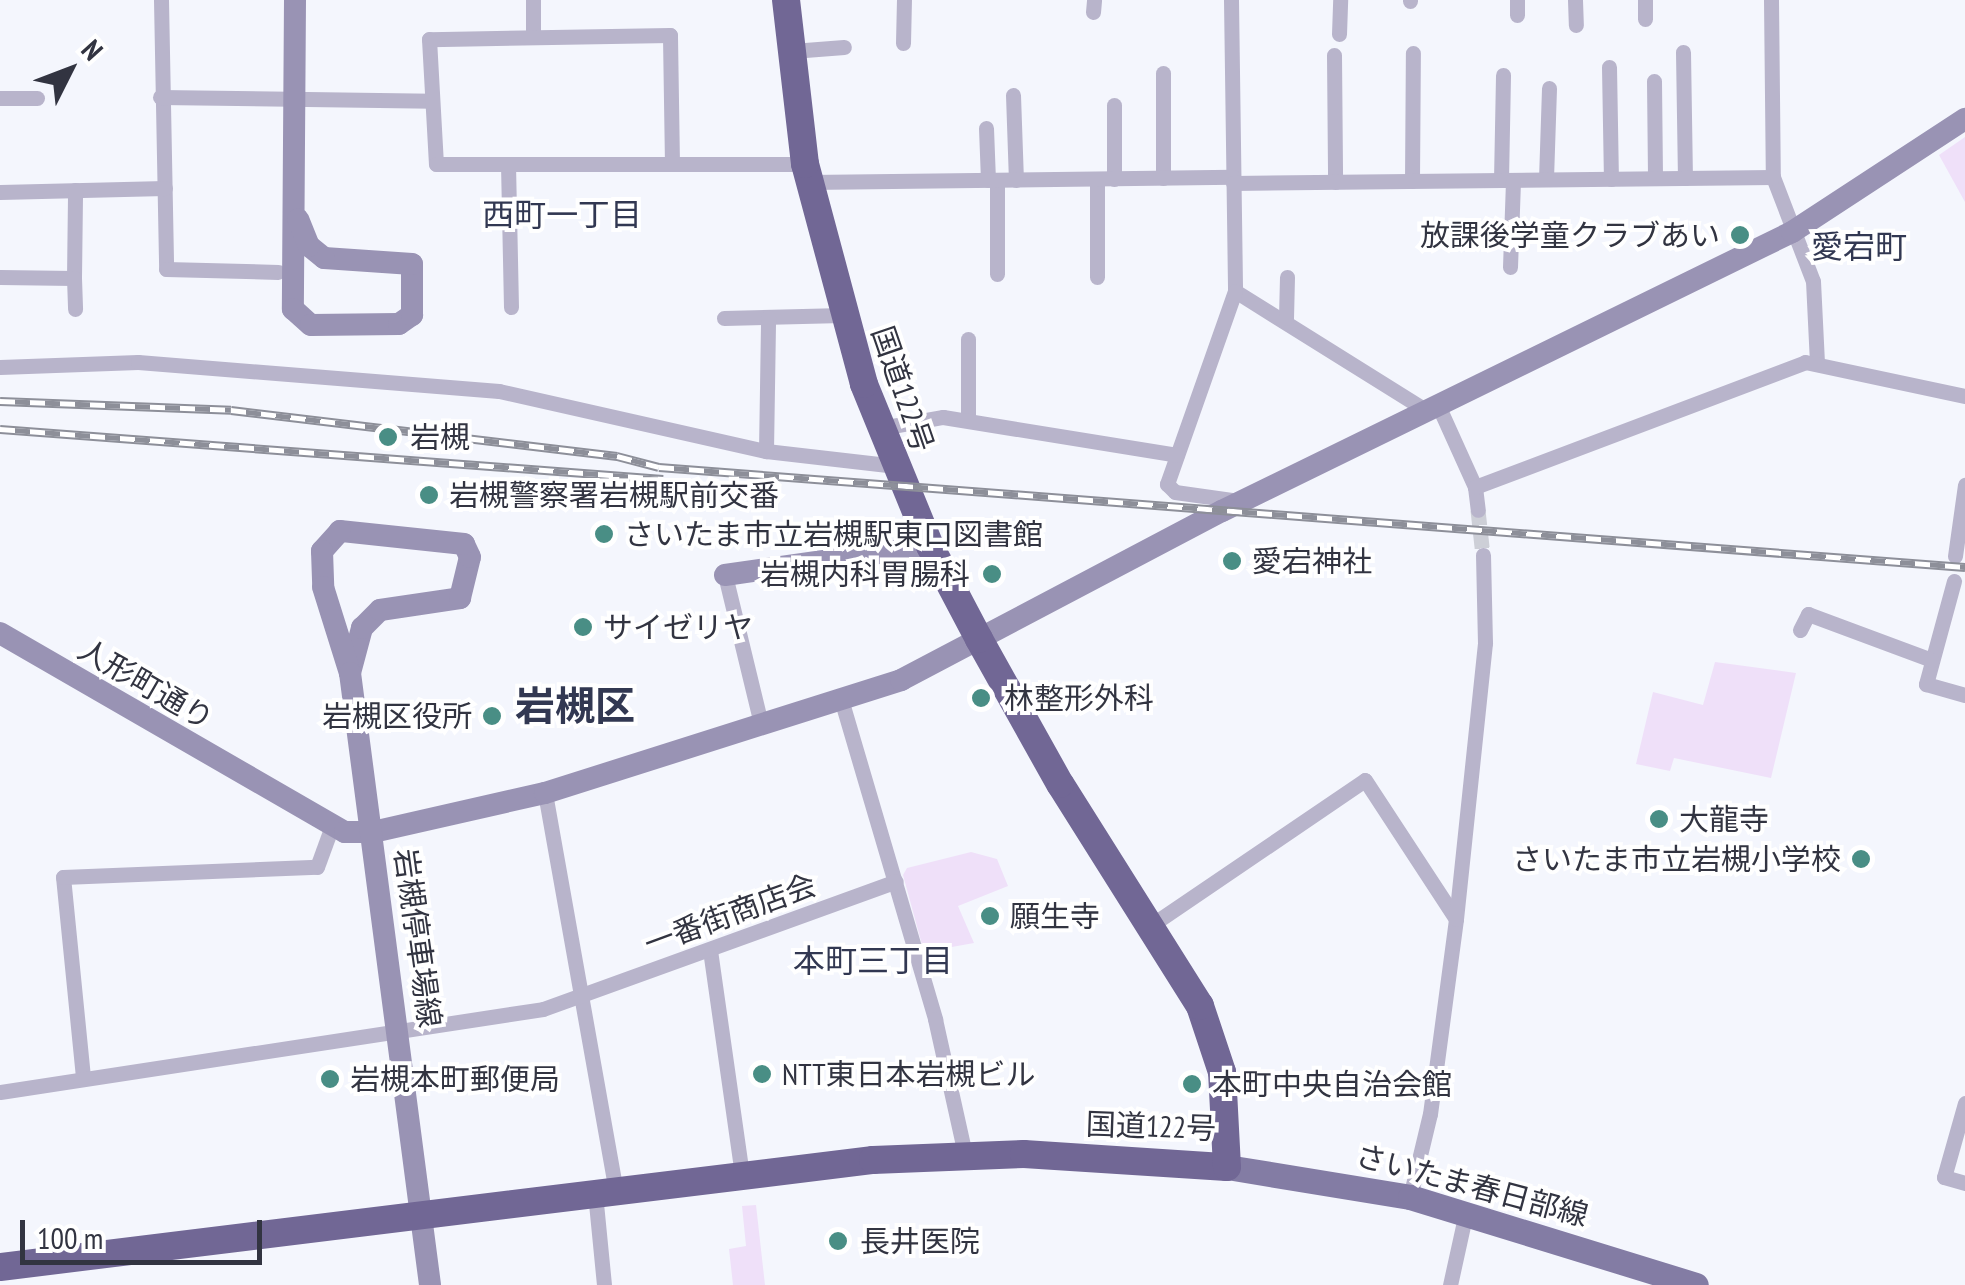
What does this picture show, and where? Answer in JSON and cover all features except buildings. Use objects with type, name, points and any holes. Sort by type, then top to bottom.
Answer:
[{"type":"highway","name":"国道122号","points":[[0,1266],[423,1211],[965,1154],[1227,1167],[1226,1106],[1212,1035],[1153,924],[1060,784],[979,639],[930,546],[881,428],[844,315],[807,173],[786,0]]},
{"type":"main road","name":"さいたま春日部線","points":[[1227,1167],[1410,1197],[1696,1285]]},
{"type":"street","points":[[161,0],[166,269],[286,276],[324,258],[412,264],[412,315],[399,324],[310,325],[293,309],[286,276],[298,219],[295,0]]},
{"type":"street","points":[[533,0],[533,36]]},
{"type":"street","points":[[903,43],[904,0]]},
{"type":"street","points":[[1231,0],[1235,291],[1167,484],[1175,492],[1245,502]]},
{"type":"street","points":[[1339,34],[1340,0]]},
{"type":"street","points":[[1575,0],[1576,25]]},
{"type":"street","points":[[1645,0],[1646,19]]},
{"type":"street","points":[[1772,0],[1773,177],[1814,281],[1817,364]]},
{"type":"street","points":[[672,164],[670,35],[429,39],[436,164],[672,164],[992,180],[1336,182],[1773,177]]},
{"type":"street","points":[[792,52],[844,47]]},
{"type":"street","points":[[1683,52],[1685,178]]},
{"type":"street","points":[[1412,181],[1413,53]]},
{"type":"street","points":[[1334,54],[1336,182]]},
{"type":"street","points":[[1609,67],[1611,178]]},
{"type":"street","points":[[1162,178],[1163,73]]},
{"type":"street","points":[[1503,76],[1510,267]]},
{"type":"street","points":[[1654,80],[1655,178]]},
{"type":"street","points":[[1546,179],[1549,88]]},
{"type":"street","points":[[1013,95],[1016,180]]},
{"type":"street","points":[[160,97],[432,101]]},
{"type":"street","points":[[0,98],[37,98]]},
{"type":"street","points":[[1114,105],[1114,178]]},
{"type":"street","points":[[83,1077],[63,877],[317,867],[332,826],[373,832],[545,793],[901,680],[1245,502],[1792,232],[1965,119]]},
{"type":"street","points":[[986,128],[997,274]]},
{"type":"street","points":[[508,164],[511,307]]},
{"type":"street","points":[[1097,179],[1097,277]]},
{"type":"street","points":[[0,192],[165,188]]},
{"type":"street","points":[[75,190],[75,309]]},
{"type":"street","points":[[298,219],[310,246],[324,258]]},
{"type":"street","points":[[0,276],[74,278]]},
{"type":"street","points":[[1286,318],[1287,277]]},
{"type":"street","points":[[1235,291],[1432,408],[1475,487],[1478,510]]},
{"type":"street","points":[[724,318],[844,315]]},
{"type":"street","points":[[766,450],[768,317]]},
{"type":"street","points":[[968,340],[968,420]]},
{"type":"street","points":[[0,367],[138,362],[499,390],[766,450],[896,466]]},
{"type":"street","points":[[1475,487],[1805,362],[1965,396]]},
{"type":"street","points":[[881,428],[911,419],[968,420],[1177,454]]},
{"type":"street","points":[[1956,556],[1965,485]]},
{"type":"street","name":"岩槻停車場線","points":[[350,673],[362,628],[380,610],[460,598],[470,557],[464,544],[331,535],[322,551],[323,587],[350,673],[400,1032],[430,1285]]},
{"type":"street","points":[[762,724],[724,575],[930,546]]},
{"type":"street","points":[[1410,1197],[1430,1114],[1456,919],[1485,643],[1483,555]]},
{"type":"street","points":[[1954,581],[1926,684],[1965,695]]},
{"type":"street","points":[[1800,630],[1808,614],[1932,660]]},
{"type":"street","name":"人形町通り","points":[[0,633],[332,826]]},
{"type":"street","points":[[841,699],[896,881],[965,1154]]},
{"type":"street","points":[[1153,924],[1365,780],[1456,919]]},
{"type":"street","points":[[545,793],[583,998],[605,1192],[604,1285]]},
{"type":"street","name":"一番街商店会","points":[[0,1092],[400,1032],[583,998],[896,881]]},
{"type":"street","points":[[710,950],[742,1176]]},
{"type":"street","points":[[1965,1103],[1944,1176],[1965,1183]]},
{"type":"street","points":[[1450,1285],[1466,1212]]},
{"type":"shaded area","points":[[1965,137],[1965,202],[1939,155]]},
{"type":"shaded area","points":[[1715,662],[1796,673],[1771,778],[1674,758],[1670,771],[1636,764],[1653,692],[1703,705]]},
{"type":"shaded area","points":[[971,852],[997,859],[1008,886],[958,906],[974,943],[924,952],[903,875],[907,868]]},
{"type":"shaded area","points":[[756,1205],[765,1285],[733,1285],[729,1249],[746,1246],[742,1206]]},
{"type":"tunnel","points":[[1478,510],[1483,555]]},
{"type":"railway","points":[[0,401],[231,410],[617,456],[659,467],[1965,567]]},
{"type":"railway","points":[[0,429],[663,479]]},
{"type":"place","name":"放課後学童クラブあい","points":[[1740,235]]},
{"type":"place","name":"岩槻","points":[[388,437]]},
{"type":"place","name":"岩槻警察署岩槻駅前交番","points":[[429,495]]},
{"type":"place","name":"さいたま市立岩槻駅東口図書館","points":[[604,534]]},
{"type":"place","name":"愛宕神社","points":[[1232,561]]},
{"type":"place","name":"岩槻内科胃腸科","points":[[992,574]]},
{"type":"place","name":"サイゼリヤ","points":[[583,627]]},
{"type":"place","name":"林整形外科","points":[[981,698]]},
{"type":"place","name":"岩槻区役所","points":[[492,716]]},
{"type":"place","name":"大龍寺","points":[[1659,819]]},
{"type":"place","name":"さいたま市立岩槻小学校","points":[[1861,859]]},
{"type":"place","name":"願生寺","points":[[990,916]]},
{"type":"place","name":"NTT東日本岩槻ビル","points":[[762,1074]]},
{"type":"place","name":"岩槻本町郵便局","points":[[330,1079]]},
{"type":"place","name":"本町中央自治会館","points":[[1192,1084]]},
{"type":"place","name":"長井医院","points":[[838,1241]]},
{"type":"district","name":"西町一丁目","points":[[562,214]]},
{"type":"district","name":"愛宕町","points":[[1859,246]]},
{"type":"district","name":"岩槻区","points":[[575,705]]},
{"type":"district","name":"本町三丁目","points":[[873,960]]}]
